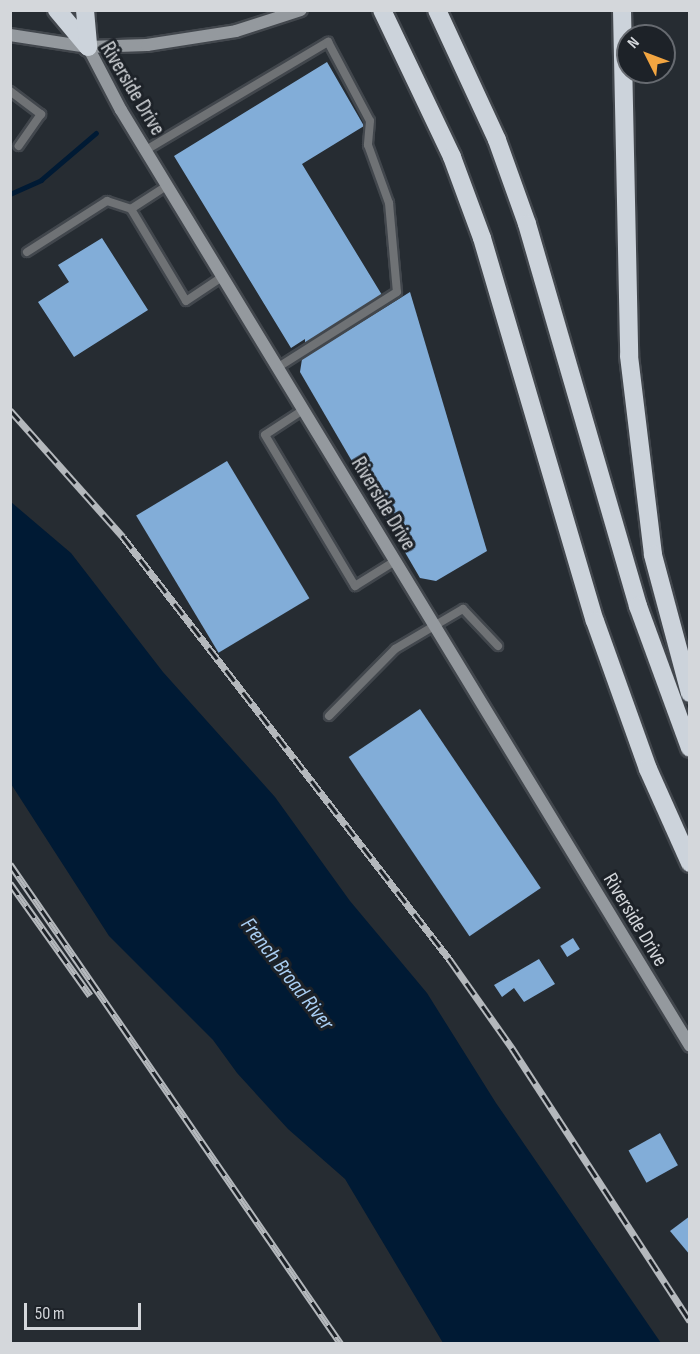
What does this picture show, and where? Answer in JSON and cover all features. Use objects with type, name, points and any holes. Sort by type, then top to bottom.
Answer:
[{"type":"highway","points":[[57,10],[88,48]]},
{"type":"highway","points":[[85,10],[88,48]]},
{"type":"highway","points":[[382,10],[452,157],[482,238],[595,621],[648,769],[690,863]]},
{"type":"highway","points":[[437,10],[496,140],[527,224],[638,606],[690,748]]},
{"type":"highway","points":[[622,10],[629,356],[653,555],[690,693]]},
{"type":"main road","points":[[88,48],[147,45],[236,31],[301,10]]},
{"type":"main road","name":"Riverside Drive","points":[[10,35],[88,48],[222,277],[690,1046]]},
{"type":"lane","points":[[146,150],[328,42],[370,121],[368,145],[389,203],[398,292],[278,368]]},
{"type":"lane","points":[[10,91],[41,114],[19,146]]},
{"type":"lane","points":[[131,209],[168,185]]},
{"type":"lane","points":[[27,252],[107,201],[131,209],[186,301],[222,277]]},
{"type":"lane","points":[[303,410],[265,435],[355,586],[395,561]]},
{"type":"lane","points":[[329,716],[395,649],[463,609],[498,646]]},
{"type":"water","name":"French Broad River","points":[[11,502],[71,553],[163,672],[275,797],[350,901],[427,993],[496,1103],[661,1343],[443,1343],[345,1179],[288,1129],[237,1073],[213,1040],[109,936],[11,784]]},
{"type":"building","points":[[327,62],[364,126],[302,164],[382,295],[305,343],[305,339],[291,348],[174,156]]},
{"type":"building","points":[[102,238],[148,310],[74,357],[38,302],[69,282],[58,265]]},
{"type":"building","points":[[410,292],[487,551],[436,581],[420,578],[300,372],[302,359]]},
{"type":"building","points":[[227,461],[309,598],[219,653],[136,516]]},
{"type":"building","points":[[420,709],[541,888],[469,936],[349,757]]},
{"type":"building","points":[[573,938],[580,949],[567,957],[560,946]]},
{"type":"building","points":[[539,959],[555,984],[524,1002],[514,988],[502,997],[494,985]]},
{"type":"building","points":[[660,1133],[678,1165],[646,1183],[629,1150]]},
{"type":"building","points":[[690,1216],[690,1255],[670,1231]]},
{"type":"waterway","points":[[10,194],[41,180],[96,133]]},
{"type":"railway","points":[[10,410],[123,537],[450,960],[512,1048],[690,1321]]},
{"type":"railway","points":[[10,864],[341,1344]]},
{"type":"railway","points":[[10,883],[90,995]]}]
